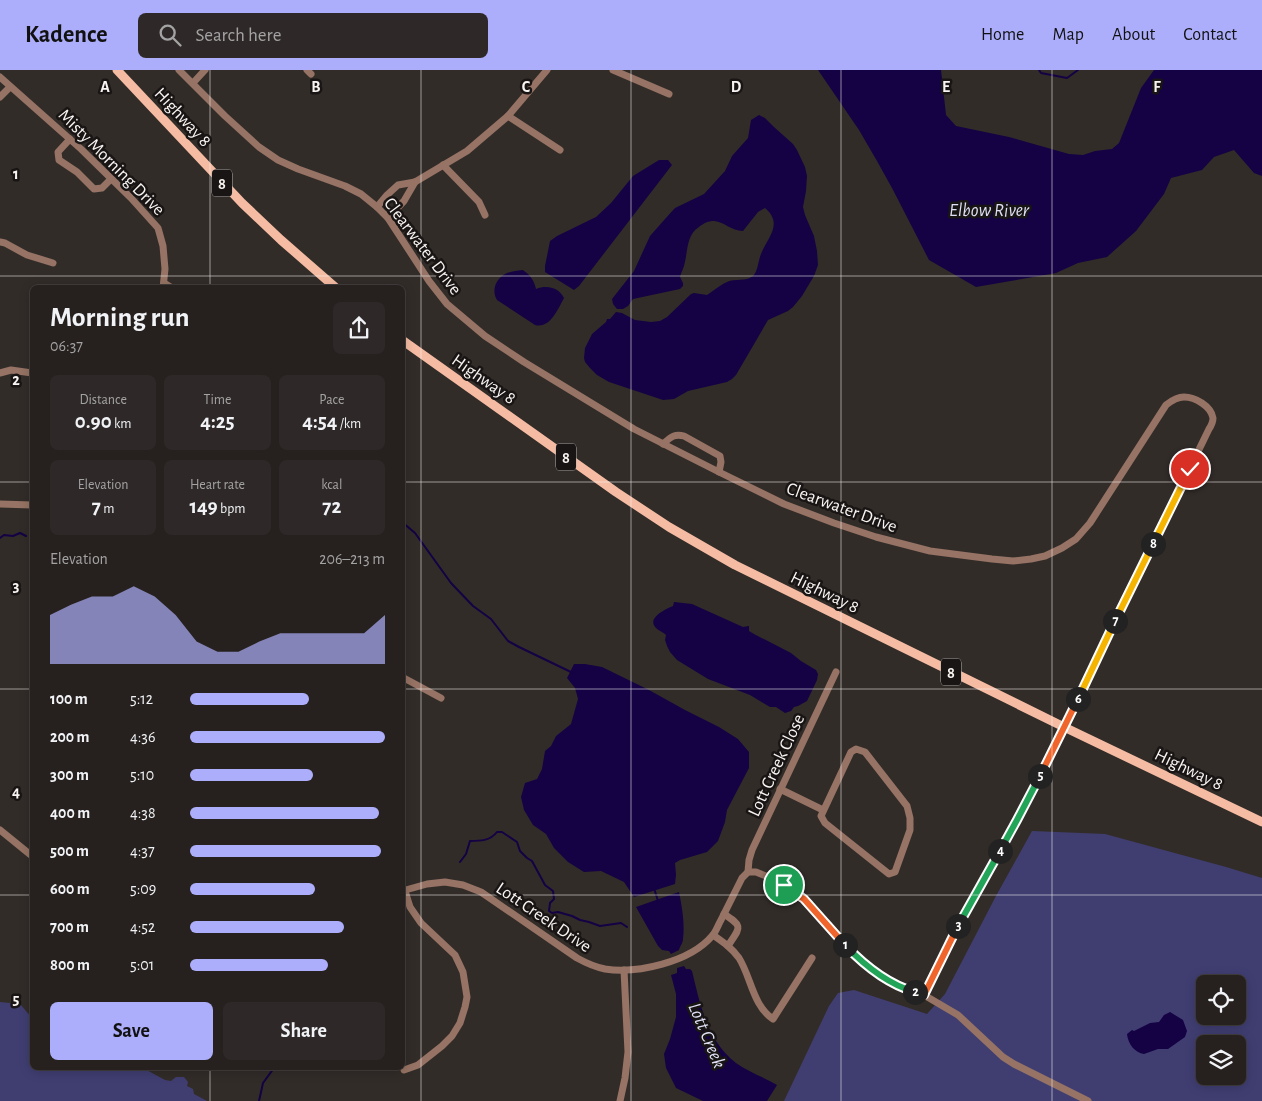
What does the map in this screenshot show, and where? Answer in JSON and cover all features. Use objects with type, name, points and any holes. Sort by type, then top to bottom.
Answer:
[{"type":"main road","name":"Highway 8","points":[[116,70],[242,203],[333,285]]},
{"type":"main road","name":"Highway 8","points":[[405,342],[616,492],[669,527],[744,570],[1262,822]]},
{"type":"street","name":"Clearwater Drive","points":[[179,70],[259,147],[278,160],[361,194],[377,207],[388,218],[429,281],[447,304],[485,336],[634,429],[663,444],[784,504],[885,540],[930,552],[1006,560],[1031,560],[1045,556],[1076,539],[1090,523],[1166,405],[1173,400],[1184,397],[1208,407],[1211,412],[1212,422],[1064,727]]},
{"type":"street","points":[[193,83],[205,70]]},
{"type":"street","points":[[377,207],[394,188],[415,182],[467,151],[508,116],[547,70]]},
{"type":"street","points":[[614,70],[669,94]]},
{"type":"street","points":[[0,97],[4,83]]},
{"type":"street","name":"Misty Morning Drive","points":[[4,83],[70,139],[131,198],[158,228],[163,246],[164,285]]},
{"type":"street","points":[[508,116],[560,150]]},
{"type":"street","points":[[70,139],[58,152],[59,160],[77,172],[94,189],[102,188],[111,179]]},
{"type":"street","points":[[443,165],[478,202],[484,215]]},
{"type":"street","points":[[388,218],[404,201],[415,182]]},
{"type":"street","points":[[0,242],[27,255],[53,264]]},
{"type":"street","points":[[0,373],[11,370],[30,373]]},
{"type":"street","points":[[663,444],[674,435],[684,436],[720,456],[719,472]]},
{"type":"street","points":[[0,504],[30,505]]},
{"type":"street","name":"Lott Creek Close","points":[[748,872],[749,856],[836,672]]},
{"type":"street","points":[[405,679],[442,698]]},
{"type":"street","points":[[924,995],[962,919],[1017,820],[1064,727]]},
{"type":"street","points":[[856,749],[865,752],[907,806],[910,830],[895,872],[889,874],[825,823],[821,816],[823,810],[851,752],[856,749]]},
{"type":"street","points":[[780,789],[823,810]]},
{"type":"street","points":[[0,830],[30,854]]},
{"type":"street","points":[[748,872],[756,872],[771,878],[794,891],[804,899],[858,959],[877,974],[909,990],[924,995],[958,1015],[1003,1057],[1088,1101]]},
{"type":"street","name":"Lott Creek Drive","points":[[405,891],[427,884],[445,882],[463,885],[481,892],[576,958],[590,965],[605,969],[624,970],[660,965],[679,959],[694,951],[712,936],[742,878],[748,872]]},
{"type":"street","points":[[405,894],[410,907],[421,923],[455,955],[463,972],[467,997],[466,1007],[460,1023],[452,1036],[418,1065],[405,1070]]},
{"type":"street","points":[[724,914],[738,925],[738,930],[728,946]]},
{"type":"street","points":[[712,936],[728,946],[738,958],[758,1003],[766,1014],[773,1019],[812,958]]},
{"type":"street","points":[[620,1101],[628,1052],[624,970]]},
{"type":"shaded area","points":[[1032,831],[1105,834],[1262,878],[1262,1101],[784,1101],[829,1006],[838,993],[854,990],[927,1014],[945,994]]},
{"type":"shaded area","points":[[0,1002],[20,1004],[30,1016],[30,1070],[147,1070],[165,1080],[171,1081],[176,1077],[184,1077],[188,1082],[187,1086],[193,1089],[194,1094],[207,1101],[0,1101]]},
{"type":"water","name":"Elbow River","points":[[818,70],[941,70],[946,115],[956,126],[1009,137],[1069,154],[1083,155],[1112,149],[1119,143],[1141,88],[1154,70],[1262,70],[1262,176],[1254,173],[1234,150],[1214,157],[1202,170],[1171,178],[1164,194],[1136,231],[1107,257],[1078,263],[1056,273],[976,287],[929,260],[892,188],[859,130]]},
{"type":"water","points":[[759,115],[765,118],[793,144],[805,167],[807,176],[803,207],[814,236],[818,265],[802,296],[788,311],[768,320],[736,375],[727,382],[688,391],[674,399],[663,400],[609,382],[597,375],[585,362],[585,348],[592,334],[616,312],[635,320],[660,321],[667,317],[691,294],[707,295],[727,282],[747,279],[755,274],[761,254],[774,225],[771,214],[765,208],[758,212],[743,231],[735,230],[714,221],[704,223],[695,230],[688,244],[680,277],[683,286],[680,289],[633,299],[623,309],[617,309],[612,299],[634,271],[650,236],[675,208],[704,194],[725,171],[732,156],[748,138],[751,120]]},
{"type":"water","points":[[659,160],[668,160],[672,165],[579,286],[574,290],[545,272],[550,241],[596,217],[611,203],[633,176]]},
{"type":"water","points":[[523,270],[531,278],[536,289],[552,288],[559,291],[564,298],[553,317],[545,324],[535,325],[497,300],[495,296],[494,292],[497,281],[503,275]]},
{"type":"water","points":[[674,602],[692,604],[743,627],[749,626],[749,631],[791,653],[816,670],[818,674],[817,680],[807,701],[785,713],[776,707],[770,707],[750,695],[708,679],[677,660],[667,646],[666,635],[657,629],[653,621],[658,614],[673,606]]},
{"type":"water","points":[[574,664],[602,667],[649,690],[719,727],[738,739],[749,752],[749,768],[727,810],[718,841],[707,852],[675,863],[675,884],[634,897],[624,882],[601,871],[584,872],[568,862],[554,848],[546,834],[533,825],[524,810],[521,797],[525,783],[537,779],[542,769],[545,751],[551,746],[556,736],[571,724],[578,699],[575,688],[567,678]]},
{"type":"water","points":[[679,892],[684,933],[679,950],[671,954],[669,951],[662,950],[658,946],[636,907]]},
{"type":"water","points":[[684,966],[692,971],[706,1021],[718,1044],[736,1063],[777,1085],[767,1101],[703,1101],[676,1088],[666,1068],[664,1054],[676,1017],[676,994],[671,975],[677,973],[677,968]]},
{"type":"water","points":[[1170,1012],[1183,1020],[1187,1031],[1185,1037],[1168,1049],[1158,1049],[1144,1054],[1132,1047],[1127,1034],[1150,1023],[1159,1022],[1164,1015]]},
{"type":"waterway","points":[[1039,70],[1041,73],[1067,78],[1078,70]]},
{"type":"waterway","points":[[405,525],[415,533],[451,583],[473,606],[491,619],[508,641],[573,673]]},
{"type":"waterway","name":"Lott Creek","points":[[0,538],[4,535],[13,536],[20,533],[26,536]]},
{"type":"waterway","name":"Lott Creek","points":[[460,862],[466,854],[470,841],[485,840],[497,832],[502,832],[517,842],[520,851],[532,861],[545,885],[553,891],[554,899],[550,903],[549,911],[572,916],[600,926],[621,923],[627,927]]},
{"type":"waterway","points":[[654,888],[658,901]]},
{"type":"waterway","points":[[259,1101],[263,1083],[273,1070]]},
{"type":"route","points":[[784,885],[804,899],[866,966],[877,974],[909,990],[924,995],[962,919],[1037,782],[1190,469]]}]
